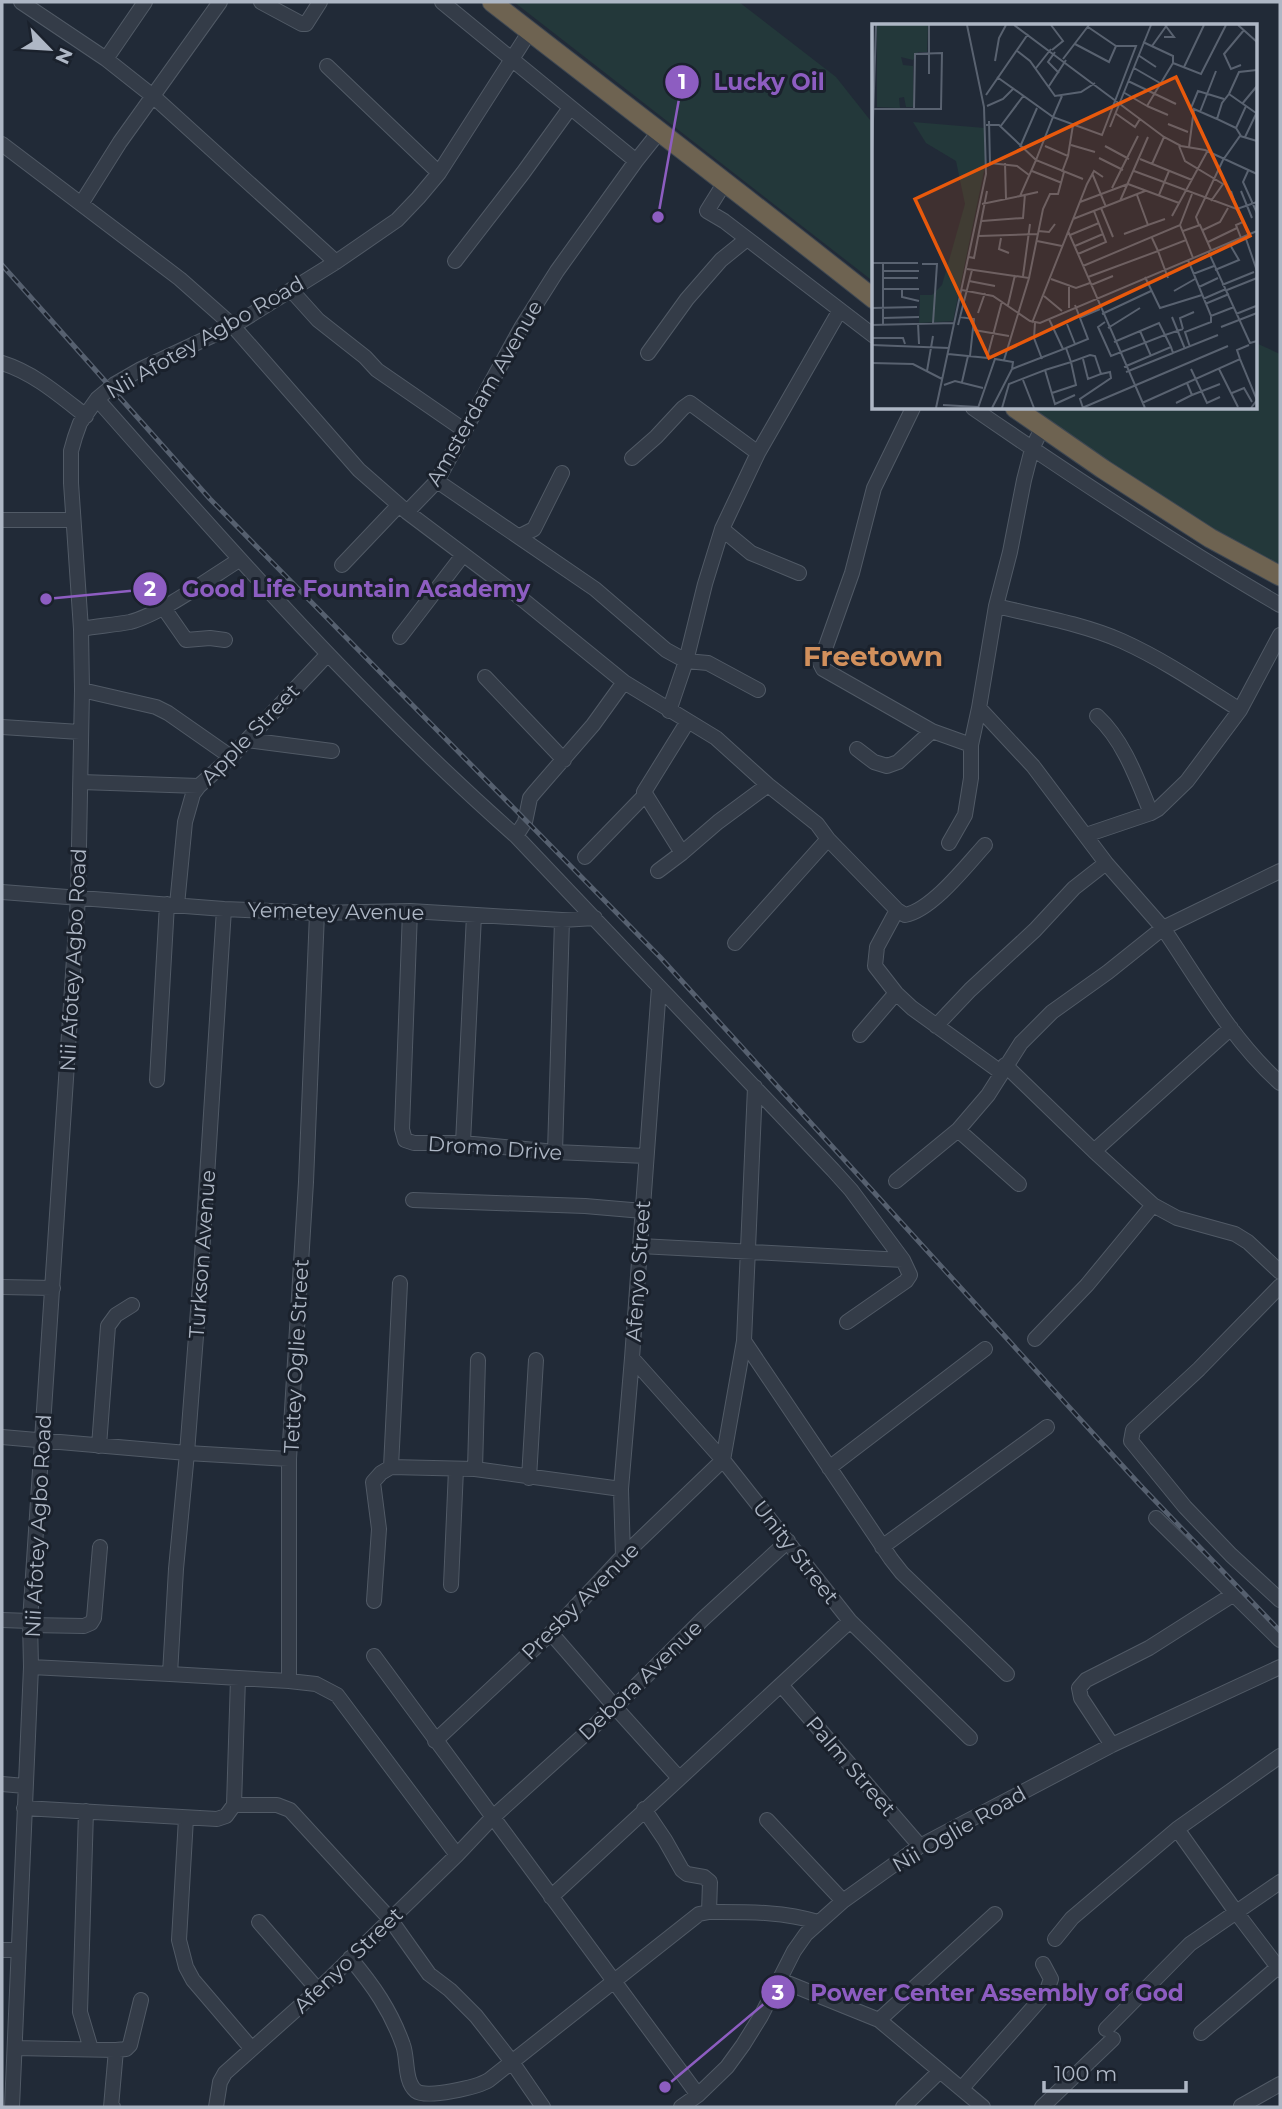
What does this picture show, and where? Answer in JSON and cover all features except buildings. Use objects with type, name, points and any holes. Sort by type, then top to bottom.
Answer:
[{"type":"highway","points":[[492,2],[872,297]]},
{"type":"highway","points":[[1018,410],[1210,538],[1280,576]]},
{"type":"street","points":[[21,2],[106,59],[153,97],[336,262]]},
{"type":"street","points":[[106,59],[145,2]]},
{"type":"street","points":[[81,204],[120,142],[220,2]]},
{"type":"street","points":[[261,2],[302,24],[306,24],[320,2]]},
{"type":"street","points":[[442,2],[636,161]]},
{"type":"street","name":"Nii Afotey Agbo Road","points":[[12,2107],[7,2078],[15,2048],[31,1667],[30,1623],[78,898],[82,690],[71,451],[80,423],[97,399],[115,384],[233,326],[336,262],[397,220],[439,173],[530,31]]},
{"type":"street","points":[[327,65],[439,173]]},
{"type":"street","points":[[455,261],[570,108]]},
{"type":"street","name":"Amsterdam Avenue","points":[[342,565],[437,481],[521,328],[556,271],[659,132]]},
{"type":"street","points":[[2,144],[180,279],[233,326],[359,470],[403,509],[512,591],[624,682],[716,738],[817,824],[828,839],[897,910],[905,915],[916,912],[943,891],[985,845]]},
{"type":"street","points":[[725,181],[707,211],[724,221],[872,334]]},
{"type":"street","points":[[648,353],[687,299],[721,260],[747,239]]},
{"type":"street","points":[[291,290],[318,320],[368,359],[377,370],[464,430]]},
{"type":"street","points":[[669,710],[686,661],[722,529],[758,453],[840,310]]},
{"type":"street","points":[[2,363],[20,369],[42,382],[86,416]]},
{"type":"street","points":[[97,399],[239,560],[327,654],[459,785],[516,836],[851,1190],[903,1260],[910,1275],[906,1281],[847,1322]]},
{"type":"street","points":[[632,458],[690,403],[758,453]]},
{"type":"street","points":[[912,410],[874,488],[852,573],[820,663],[823,669],[932,731],[971,745]]},
{"type":"street","points":[[975,410],[1212,565],[1280,605]]},
{"type":"street","points":[[949,843],[965,815],[971,778],[971,745],[996,606],[1032,449],[1042,428]]},
{"type":"street","points":[[520,536],[534,529],[562,473]]},
{"type":"street","points":[[437,481],[595,589],[659,645],[686,661],[708,663],[758,690]]},
{"type":"street","points":[[2,520],[73,520]]},
{"type":"street","points":[[722,529],[751,553],[799,573]]},
{"type":"street","points":[[400,637],[463,555]]},
{"type":"street","points":[[81,629],[130,621],[163,607],[239,560]]},
{"type":"street","points":[[996,606],[1050,619],[1123,642],[1191,679],[1240,710]]},
{"type":"street","points":[[163,607],[186,640],[225,640]]},
{"type":"street","points":[[1086,835],[1158,809],[1187,781],[1240,710],[1280,635]]},
{"type":"street","name":"Apple Street","points":[[157,1080],[172,905],[189,804],[199,786],[231,757],[327,654]]},
{"type":"street","points":[[485,677],[564,760]]},
{"type":"street","points":[[516,836],[527,816],[530,798],[564,760],[624,682]]},
{"type":"street","points":[[82,690],[156,707],[231,757]]},
{"type":"street","points":[[979,708],[1033,766],[1106,863],[1163,928],[1231,1028],[1280,1083]]},
{"type":"street","points":[[1097,716],[1133,768],[1150,813]]},
{"type":"street","points":[[585,857],[645,795],[648,783],[688,721]]},
{"type":"street","points":[[2,727],[80,733]]},
{"type":"street","points":[[857,749],[874,762],[887,766],[898,762],[932,731]]},
{"type":"street","points":[[247,740],[332,751]]},
{"type":"street","points":[[81,782],[199,786]]},
{"type":"street","points":[[658,871],[768,785]]},
{"type":"street","points":[[645,795],[682,853]]},
{"type":"street","points":[[735,943],[828,839]]},
{"type":"street","points":[[936,1026],[970,990],[1035,930],[1074,888],[1106,863]]},
{"type":"street","points":[[896,1181],[958,1130],[988,1095],[1021,1042],[1052,1012],[1163,928],[1280,871]]},
{"type":"street","name":"Yemetey Avenue","points":[[2,892],[224,909],[317,913],[411,911],[562,920],[595,918]]},
{"type":"street","name":"Turkson Avenue","points":[[170,1674],[201,1271],[224,909]]},
{"type":"street","points":[[897,910],[877,947],[875,965],[896,993],[936,1026],[1004,1069],[1153,1205],[1177,1218],[1235,1234],[1248,1242],[1280,1272]]},
{"type":"street","name":"Dromo Drive","points":[[411,911],[403,1135],[405,1140],[414,1143],[463,1143],[555,1152],[646,1156]]},
{"type":"street","name":"Tettey Oglie Street","points":[[289,1681],[289,1458],[306,1182],[317,913]]},
{"type":"street","points":[[463,1143],[474,915]]},
{"type":"street","points":[[555,1152],[562,920]]},
{"type":"street","name":"Afenyo Street","points":[[623,1556],[621,1489],[659,987]]},
{"type":"street","points":[[860,1035],[896,993]]},
{"type":"street","points":[[1094,1151],[1231,1028]]},
{"type":"street","points":[[723,1460],[744,1341],[755,1087]]},
{"type":"street","points":[[958,1130],[1019,1184]]},
{"type":"street","points":[[413,1200],[585,1206],[643,1211]]},
{"type":"street","points":[[1035,1339],[1087,1285],[1153,1205]]},
{"type":"street","points":[[640,1246],[903,1260]]},
{"type":"street","points":[[391,1467],[400,1283]]},
{"type":"street","points":[[2,1287],[53,1288]]},
{"type":"street","points":[[1279,1291],[1133,1430],[1131,1441],[1185,1507],[1231,1555],[1280,1600]]},
{"type":"street","points":[[99,1446],[108,1326],[116,1315],[132,1305]]},
{"type":"street","points":[[744,1341],[902,1573],[1007,1674]]},
{"type":"street","points":[[829,1468],[985,1349]]},
{"type":"street","name":"Unity Street","points":[[632,1358],[723,1460],[850,1621],[970,1738]]},
{"type":"street","points":[[475,1469],[478,1360]]},
{"type":"street","points":[[529,1478],[536,1360]]},
{"type":"street","points":[[882,1547],[1047,1427]]},
{"type":"street","points":[[2,1437],[187,1453],[289,1458]]},
{"type":"street","name":"Presby Avenue","points":[[435,1741],[551,1633],[623,1556],[723,1460]]},
{"type":"street","points":[[374,1601],[379,1529],[373,1482],[380,1473],[391,1467],[475,1469],[621,1489]]},
{"type":"street","points":[[451,1584],[456,1469]]},
{"type":"street","points":[[1156,1518],[1280,1640]]},
{"type":"street","name":"Debora Avenue","points":[[492,1818],[615,1707],[703,1619],[788,1541]]},
{"type":"street","points":[[2,1620],[84,1626],[91,1623],[94,1618],[100,1547]]},
{"type":"street","points":[[1112,1745],[1082,1698],[1079,1688],[1081,1684],[1149,1648],[1234,1594]]},
{"type":"street","points":[[551,1897],[850,1621]]},
{"type":"street","points":[[551,1633],[679,1778]]},
{"type":"street","points":[[374,1656],[698,2095]]},
{"type":"street","points":[[31,1667],[316,1684],[337,1695],[457,1856]]},
{"type":"street","name":"Nii Oglie Road","points":[[681,2107],[727,2067],[744,2045],[794,1951],[806,1934],[843,1901],[920,1846],[1112,1745],[1280,1667]]},
{"type":"street","points":[[24,1808],[223,1818],[234,1805],[238,1678]]},
{"type":"street","name":"Palm Street","points":[[782,1686],[920,1846]]},
{"type":"street","points":[[1055,1938],[1072,1918],[1177,1829],[1280,1756]]},
{"type":"street","points":[[2,1784],[25,1786]]},
{"type":"street","points":[[234,1805],[277,1805],[290,1810],[390,1920],[419,1963],[476,2016],[543,2107]]},
{"type":"street","points":[[644,1809],[682,1870],[687,1874],[704,1877],[710,1882],[709,1912]]},
{"type":"street","points":[[86,1811],[80,1998],[84,2029],[91,2049]]},
{"type":"street","points":[[186,1818],[178,1940],[182,1956],[193,1980],[253,2049]]},
{"type":"street","name":"Afenyo Street","points":[[216,2107],[222,2076],[318,1990],[457,1856],[492,1818]]},
{"type":"street","points":[[767,1820],[843,1901]]},
{"type":"street","points":[[1177,1829],[1279,1969],[1201,2032]]},
{"type":"street","points":[[1042,2107],[1190,1944],[1280,1882]]},
{"type":"street","points":[[351,1958],[381,1996],[403,2044],[411,2083],[418,2092],[427,2094],[484,2083],[699,1914],[774,1912],[818,1922]]},
{"type":"street","points":[[879,2020],[995,1914]]},
{"type":"street","points":[[259,1922],[318,1990]]},
{"type":"street","points":[[2,1950],[18,1950]]},
{"type":"street","points":[[962,2088],[1046,1993],[1051,1979],[1043,1964]]},
{"type":"street","points":[[780,1980],[879,2020],[983,2107]]},
{"type":"street","points":[[15,2048],[126,2049],[130,2045],[141,2000]]},
{"type":"street","points":[[113,2107],[116,2050]]},
{"type":"street","points":[[903,2107],[940,2071]]},
{"type":"street","points":[[1241,2106],[1280,2084]]},
{"type":"green space","points":[[514,2],[739,2],[836,77],[872,122],[872,280]]},
{"type":"green space","points":[[1258,344],[1280,354],[1280,566],[1153,492],[1092,452],[1037,410],[1258,410]]},
{"type":"railway","points":[[2,265],[210,499],[660,957],[1140,1485],[1280,1631]]},
{"type":"place","name":"Lucky Oil","points":[[658,217]]},
{"type":"place","name":"Good Life Fountain Academy","points":[[46,599]]},
{"type":"place","name":"Power Center Assembly of God","points":[[665,2087]]},
{"type":"district","name":"Freetown","points":[[873,656]]}]
